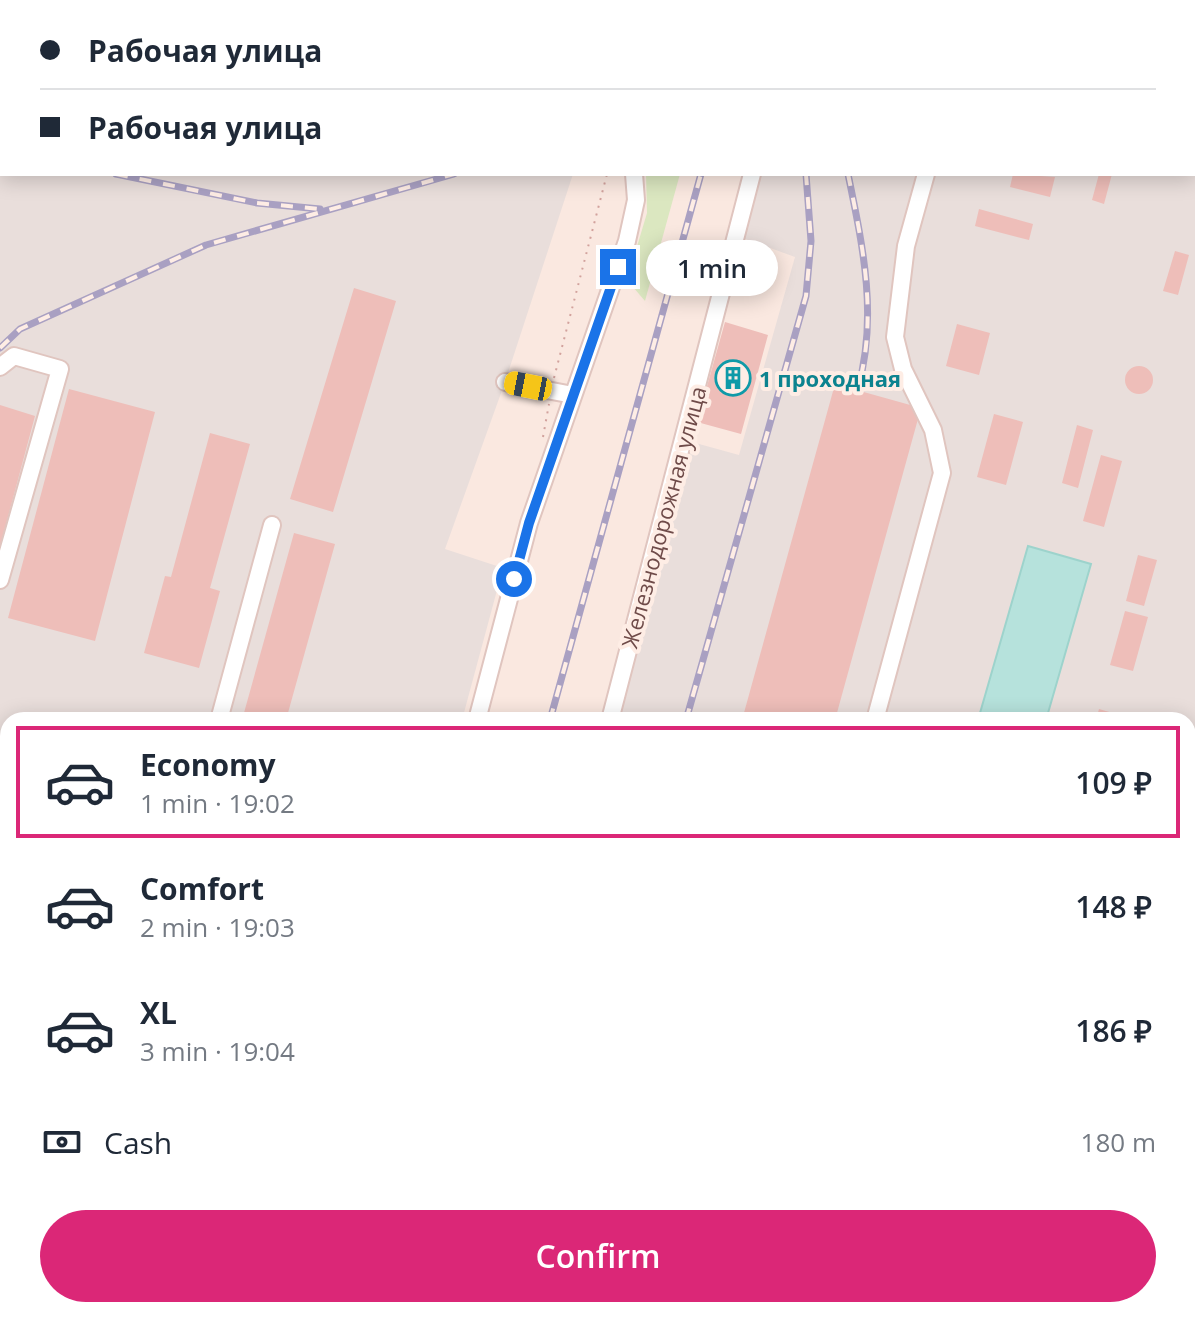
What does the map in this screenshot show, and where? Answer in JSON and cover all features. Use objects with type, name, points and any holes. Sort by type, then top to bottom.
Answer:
[{"type":"street","points":[[479,712],[529,523],[627,241],[636,200],[634,176]]},
{"type":"street","name":"Железнодорожная улица","points":[[612,712],[751,176]]},
{"type":"street","points":[[877,712],[942,473],[933,430],[903,369],[895,337],[906,246],[925,176]]},
{"type":"street","points":[[0,367],[14,356],[60,369],[0,580]]},
{"type":"street","points":[[505,382],[573,395]]},
{"type":"street","points":[[221,712],[272,525]]},
{"type":"path","points":[[541,449],[551,390],[606,176]]},
{"type":"shaded area","points":[[0,176],[572,176],[505,382],[445,549],[503,568],[464,712],[0,712]]},
{"type":"shaded area","points":[[752,176],[1195,176],[1195,712],[613,712],[681,439],[739,455],[795,257],[737,236]]},
{"type":"green space","points":[[646,176],[679,176],[645,301],[627,280],[647,213]]},
{"type":"water","points":[[1028,546],[1091,564],[1048,712],[980,712]]},
{"type":"building","points":[[1013,176],[1055,177],[1050,197],[1010,187]]},
{"type":"building","points":[[1098,176],[1111,176],[1104,204],[1092,200]]},
{"type":"building","points":[[979,209],[1033,224],[1029,240],[975,226]]},
{"type":"building","points":[[1175,251],[1189,255],[1178,295],[1163,291]]},
{"type":"building","points":[[354,288],[396,301],[333,512],[290,499]]},
{"type":"building","name":"1 проходная","points":[[725,322],[768,335],[741,434],[697,422]]},
{"type":"building","points":[[957,324],[990,333],[979,375],[946,366]]},
{"type":"building","points":[[1139,366],[1149,370],[1153,380],[1149,390],[1139,394],[1129,390],[1125,380],[1129,370]]},
{"type":"building","points":[[835,384],[921,408],[837,712],[744,712]]},
{"type":"building","points":[[69,389],[155,412],[95,641],[8,618]]},
{"type":"building","points":[[0,405],[35,416],[1,543],[0,543]]},
{"type":"building","points":[[994,414],[1023,422],[1006,485],[977,477]]},
{"type":"building","points":[[1077,425],[1093,430],[1078,488],[1062,483]]},
{"type":"building","points":[[210,433],[250,444],[210,588],[220,591],[199,668],[144,653],[165,576],[171,577]]},
{"type":"building","points":[[1101,455],[1122,461],[1104,527],[1083,521]]},
{"type":"building","points":[[294,533],[335,544],[288,712],[244,712]]},
{"type":"building","points":[[1138,555],[1157,560],[1144,606],[1126,601]]},
{"type":"building","points":[[1125,611],[1148,617],[1133,671],[1110,665]]},
{"type":"railway","points":[[126,176],[257,203],[320,209]]},
{"type":"railway","points":[[0,348],[20,329],[206,245],[447,176]]},
{"type":"railway","points":[[552,712],[700,176]]},
{"type":"railway","points":[[688,712],[806,296],[811,241],[806,176]]},
{"type":"railway","points":[[848,176],[859,228],[868,308],[864,361],[858,388]]},
{"type":"place","name":"1 проходная","points":[[733,378]]},
{"type":"route","points":[[514,579],[529,523],[618,267]]}]
